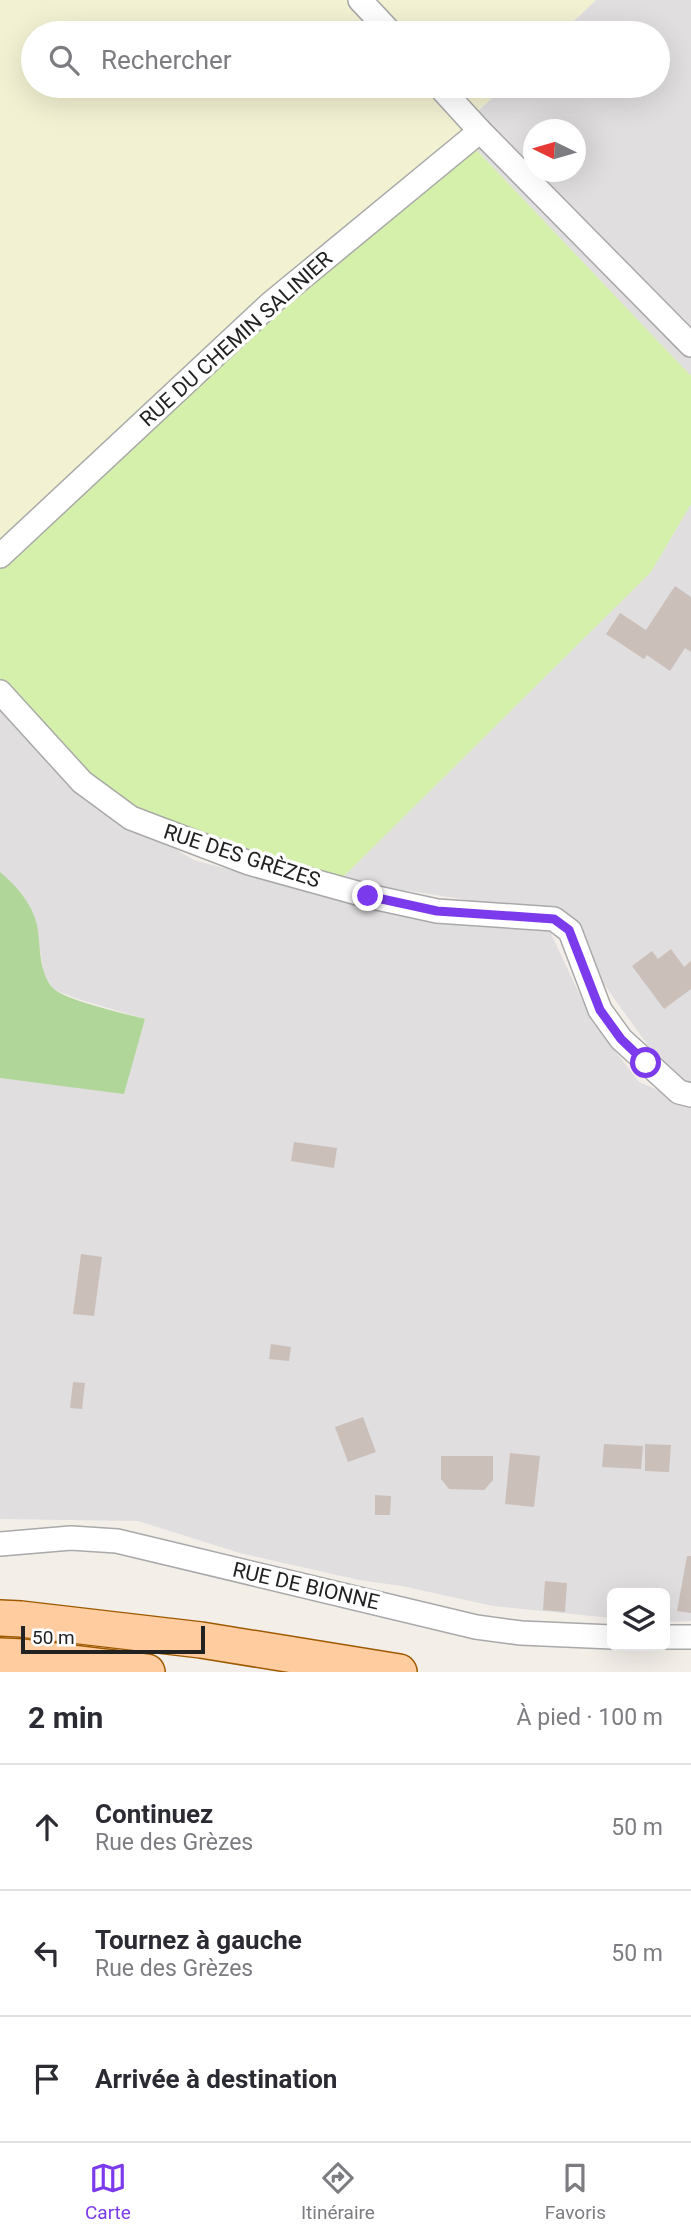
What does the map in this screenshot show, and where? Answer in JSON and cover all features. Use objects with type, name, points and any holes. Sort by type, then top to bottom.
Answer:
[{"type":"main road","points":[[0,1618],[201,1640],[399,1672]]},
{"type":"main road","points":[[0,1656],[147,1672]]},
{"type":"street","points":[[360,0],[380,21]]},
{"type":"street","points":[[450,98],[480,131],[688,335]]},
{"type":"street","name":"RUE DU CHEMIN SALINIER","points":[[0,556],[270,304],[480,131]]},
{"type":"street","name":"RUE DES GRÈZES","points":[[0,692],[82,782],[131,818],[249,863],[368,896],[437,911],[554,919],[569,930],[600,1010],[621,1039],[678,1092],[691,1096]]},
{"type":"street","name":"RUE DE BIONNE","points":[[0,1544],[71,1538],[117,1541],[476,1626],[521,1633],[607,1637]]},
{"type":"street","points":[[670,1637],[691,1637]]},
{"type":"shaded area","points":[[596,0],[691,0],[691,376],[470,143],[477,112],[492,98],[670,98],[670,21],[574,21]]},
{"type":"shaded area","points":[[691,504],[691,1084],[669,1075],[601,980],[569,916],[340,880],[651,572]]},
{"type":"shaded area","points":[[0,707],[103,807],[194,860],[335,898],[547,925],[592,1021],[639,1082],[691,1104],[691,1621],[670,1622],[670,1588],[607,1588],[607,1617],[493,1606],[240,1553],[138,1521],[0,1519],[0,1078],[124,1093],[145,1019],[54,990],[44,975],[36,924],[0,872]]},
{"type":"green space","points":[[0,0],[596,0],[574,21],[21,21],[21,98],[492,98],[477,112],[470,143],[0,565]]},
{"type":"green space","points":[[470,143],[691,376],[691,504],[651,572],[340,880],[210,843],[160,824],[118,801],[82,770],[0,682],[0,565],[222,353]]},
{"type":"green space","points":[[0,872],[18,889],[32,910],[37,925],[42,966],[53,988],[82,1002],[145,1019],[124,1094],[0,1078]]},
{"type":"building","points":[[675,586],[691,597],[691,652],[685,648],[670,671],[647,655],[644,659],[606,634],[620,613],[646,630]]},
{"type":"building","points":[[671,949],[684,967],[691,961],[691,989],[664,1009],[632,966],[652,951],[658,959]]},
{"type":"building","points":[[294,1142],[337,1148],[334,1168],[291,1161]]},
{"type":"building","points":[[81,1254],[102,1257],[94,1316],[73,1314]]},
{"type":"building","points":[[271,1344],[291,1347],[289,1361],[269,1359]]},
{"type":"building","points":[[73,1382],[85,1383],[82,1409],[70,1408]]},
{"type":"building","points":[[363,1417],[376,1452],[348,1462],[335,1427]]},
{"type":"building","points":[[604,1444],[643,1446],[641,1469],[602,1467]]},
{"type":"building","points":[[645,1444],[671,1445],[669,1472],[645,1471]]},
{"type":"building","points":[[510,1453],[540,1456],[534,1507],[505,1504]]},
{"type":"building","points":[[441,1456],[493,1456],[493,1480],[484,1490],[449,1489],[441,1479]]},
{"type":"building","points":[[375,1495],[391,1496],[390,1515],[375,1515]]},
{"type":"building","points":[[687,1556],[691,1556],[691,1613],[677,1611]]},
{"type":"building","points":[[545,1581],[567,1583],[565,1612],[543,1610]]},
{"type":"route","points":[[368,896],[437,911],[554,919],[569,930],[600,1010],[621,1039],[646,1063]]}]
